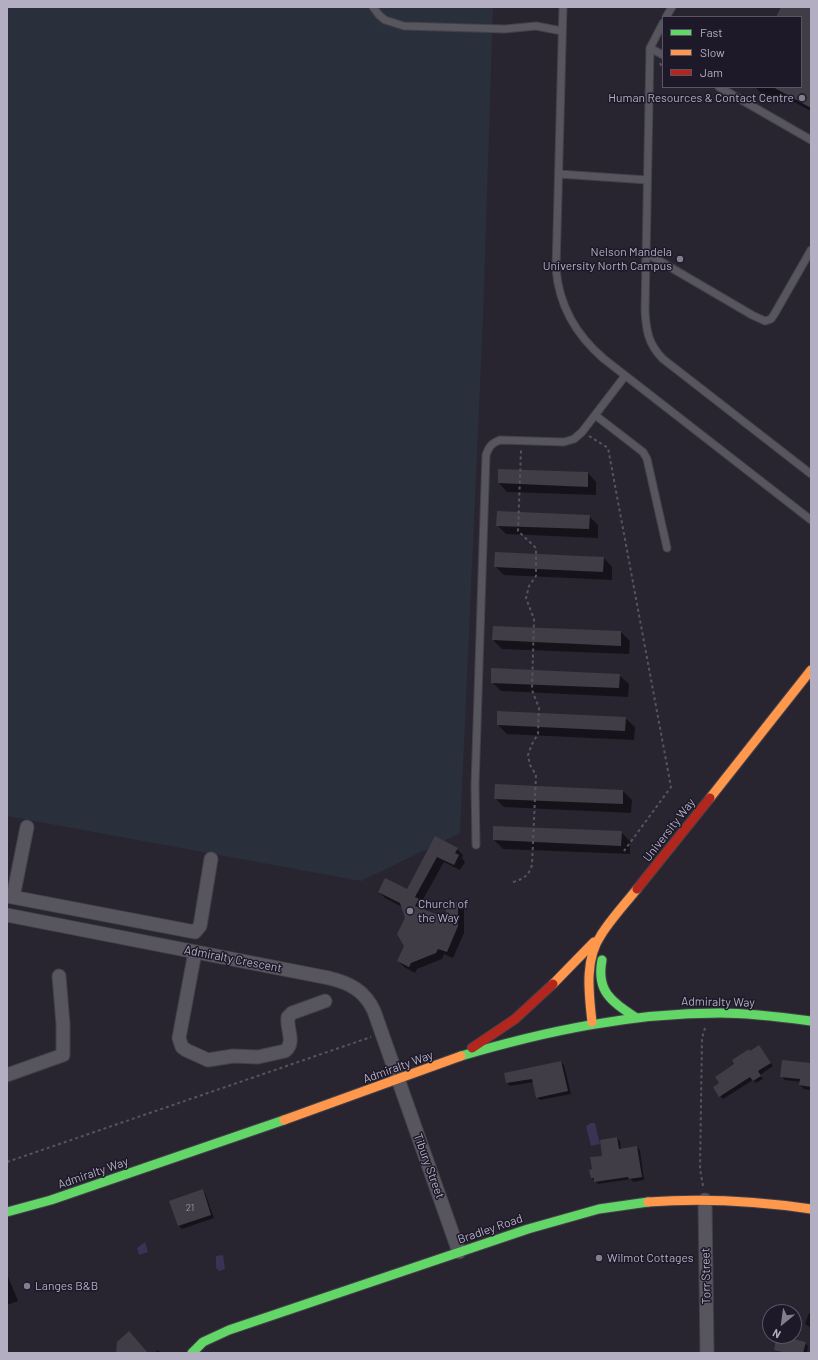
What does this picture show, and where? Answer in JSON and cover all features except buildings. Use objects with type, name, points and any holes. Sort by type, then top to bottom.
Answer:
[{"type":"main road","name":"University Way","points":[[592,1022],[588,972],[593,951],[600,936],[811,670]]},
{"type":"main road","points":[[609,940],[622,909]]},
{"type":"main road","points":[[458,1057],[515,1019],[544,993],[600,936]]},
{"type":"main road","points":[[605,952],[599,977],[604,992],[617,1005],[635,1016]]},
{"type":"main road","name":"Admiralty Way","points":[[7,1212],[51,1200],[398,1080],[458,1057],[592,1022],[635,1016],[721,1013],[761,1015],[811,1021]]},
{"type":"main road","name":"Bradley Road","points":[[192,1353],[203,1342],[229,1330],[515,1232],[573,1214],[648,1202],[705,1200],[774,1204],[811,1209]]},
{"type":"street","points":[[27,827],[10,896],[195,932],[200,926],[211,858]]},
{"type":"street","name":"Admiralty Crescent","points":[[7,915],[348,983],[364,994],[372,1005],[398,1080]]},
{"type":"street","points":[[195,952],[179,1038],[182,1047],[201,1058],[214,1060],[233,1056],[258,1057],[285,1051],[288,1049],[291,1041],[288,1017],[292,1013],[325,1001]]},
{"type":"street","points":[[7,1075],[63,1055],[63,1024],[59,976]]},
{"type":"street","name":"Tibury Street","points":[[398,1080],[459,1252]]},
{"type":"street","name":"Torr Street","points":[[705,1200],[707,1353]]},
{"type":"lane","points":[[373,7],[379,16],[385,20],[404,26],[505,29],[536,26],[562,31]]},
{"type":"lane","points":[[563,7],[560,174],[556,269],[560,296],[567,314],[579,334],[592,349],[811,520]]},
{"type":"lane","points":[[667,16],[672,7]]},
{"type":"lane","points":[[662,25],[650,48],[646,253],[647,337],[656,352],[811,474]]},
{"type":"lane","points":[[650,48],[662,54]]},
{"type":"lane","points":[[721,88],[811,140]]},
{"type":"lane","points":[[560,174],[648,180]]},
{"type":"lane","points":[[646,253],[752,316],[765,321],[771,319],[776,313],[811,250]]},
{"type":"lane","points":[[476,845],[475,785],[486,455],[493,443],[500,440],[564,442],[574,439],[596,415],[625,376]]},
{"type":"lane","points":[[596,415],[643,452],[647,459],[650,466],[667,548]]},
{"type":"path","points":[[582,432],[608,448],[671,787],[624,851]]},
{"type":"path","points":[[513,882],[522,879],[529,873],[532,865],[536,775],[530,765],[528,755],[538,734],[539,708],[532,690],[534,619],[526,598],[529,586],[536,576],[536,548],[518,531],[522,440]]},
{"type":"path","points":[[7,1162],[382,1033]]},
{"type":"path","points":[[702,1033],[700,1169],[705,1200]]},
{"type":"shaded area","points":[[7,7],[493,7],[483,318],[460,833],[361,881],[7,816]]},
{"type":"shaded area","points":[[591,1123],[595,1123],[600,1144],[591,1146],[586,1126]]},
{"type":"shaded area","points":[[145,1242],[148,1252],[139,1255],[137,1248]]},
{"type":"shaded area","points":[[223,1255],[225,1269],[219,1271],[216,1268],[216,1256]]},
{"type":"traffic: fast","points":[[602,960],[601,980],[607,994],[619,1006],[635,1017]]},
{"type":"traffic: fast","points":[[461,1056],[557,1031],[654,1016],[732,1013],[811,1021]]},
{"type":"traffic: fast","points":[[7,1212],[51,1200],[284,1120]]},
{"type":"traffic: fast","points":[[192,1353],[203,1342],[229,1330],[528,1229],[599,1209],[648,1202]]},
{"type":"traffic: slow","points":[[710,798],[811,670]]},
{"type":"traffic: slow","points":[[592,1022],[589,989],[592,955],[605,929],[637,889]]},
{"type":"traffic: slow","points":[[553,984],[594,942]]},
{"type":"traffic: slow","points":[[284,1120],[461,1056]]},
{"type":"traffic: slow","points":[[648,1202],[689,1200],[730,1201],[811,1209]]},
{"type":"traffic: jam","points":[[637,889],[710,798]]},
{"type":"traffic: jam","points":[[472,1048],[515,1019],[553,984]]},
{"type":"place","name":"Human Resources & Contact Centre","points":[[802,98]]},
{"type":"place","name":"Nelson Mandela University North Campus","points":[[680,259]]},
{"type":"place","name":"Church of the Way","points":[[410,911]]},
{"type":"place","name":"Wilmot Cottages","points":[[599,1258]]},
{"type":"place","name":"Langes B&B","points":[[27,1286]]}]
